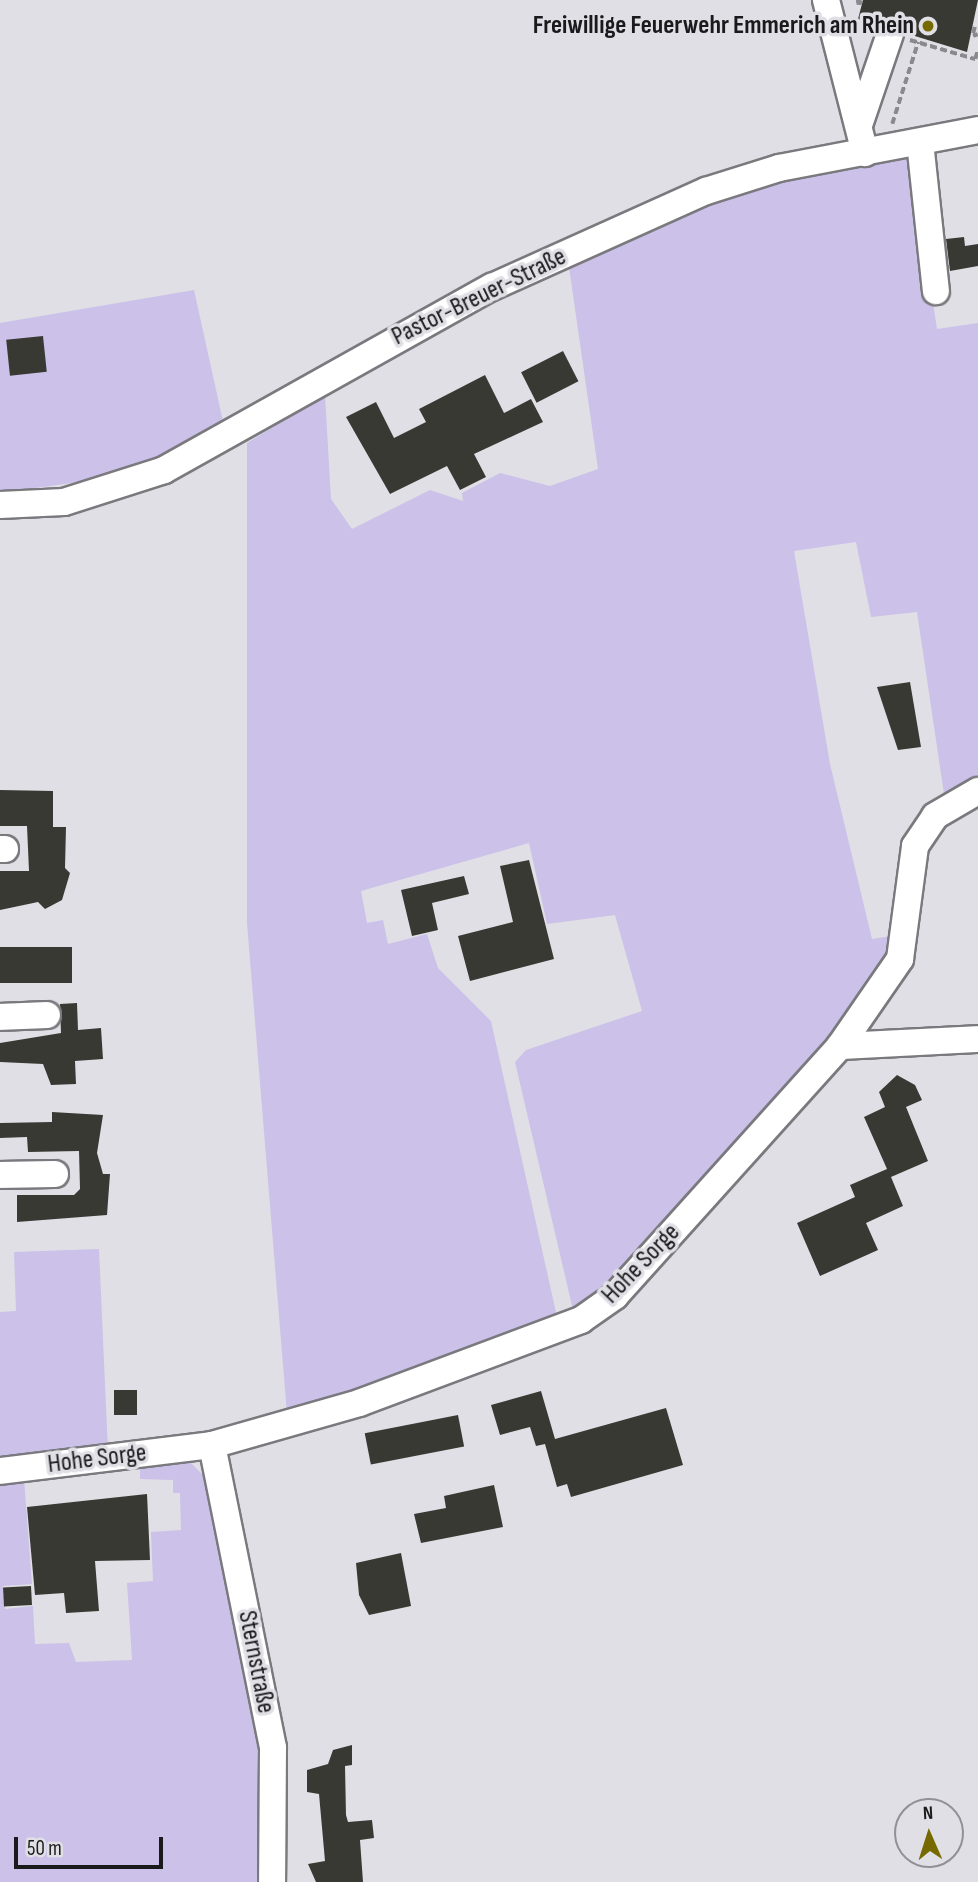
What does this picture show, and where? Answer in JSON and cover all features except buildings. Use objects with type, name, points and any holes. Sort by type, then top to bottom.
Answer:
[{"type":"street","points":[[826,0],[859,125],[877,150]]},
{"type":"street","points":[[859,125],[890,34]]},
{"type":"street","name":"Pastor-Breuer-Straße","points":[[0,505],[64,502],[145,478],[492,287],[706,191],[779,168],[978,130]]},
{"type":"street","points":[[920,142],[936,291]]},
{"type":"street","name":"Hohe Sorge","points":[[0,1471],[212,1445],[359,1403],[581,1320],[615,1296],[841,1046],[900,959],[915,846],[935,816],[978,791]]},
{"type":"street","points":[[0,1017],[47,1015]]},
{"type":"street","points":[[841,1046],[978,1039]]},
{"type":"street","points":[[0,1175],[55,1174]]},
{"type":"street","name":"Sternstraße","points":[[212,1445],[273,1748],[272,1882]]},
{"type":"path","points":[[975,27],[973,36],[978,34]]},
{"type":"path","points":[[877,150],[918,42]]},
{"type":"shaded area","points":[[910,155],[937,329],[978,323],[978,784],[944,794],[917,612],[871,617],[856,542],[794,551],[830,764],[872,939],[892,936],[886,961],[855,1006],[621,1275],[573,1310],[515,1062],[526,1050],[642,1011],[615,915],[547,924],[529,843],[361,891],[367,923],[383,920],[388,944],[427,934],[438,968],[491,1021],[557,1317],[287,1414],[247,923],[247,443],[325,395],[331,499],[352,529],[430,490],[463,501],[462,493],[500,473],[550,486],[598,469],[569,267],[722,196]]},
{"type":"shaded area","points":[[194,290],[224,426],[129,475],[0,493],[0,323]]},
{"type":"shaded area","points":[[99,1249],[108,1452],[0,1466],[0,1312],[16,1311],[14,1252]]},
{"type":"shaded area","points":[[190,1462],[205,1477],[264,1752],[263,1882],[0,1882],[0,1481],[24,1479],[32,1584],[3,1586],[5,1609],[33,1606],[35,1644],[69,1643],[76,1662],[132,1660],[127,1583],[153,1581],[151,1532],[181,1530],[180,1493],[173,1493],[173,1480],[140,1479],[140,1465]]},
{"type":"place","name":"Freiwillige Feuerwehr Emmerich am Rhein","points":[[928,26]]}]
